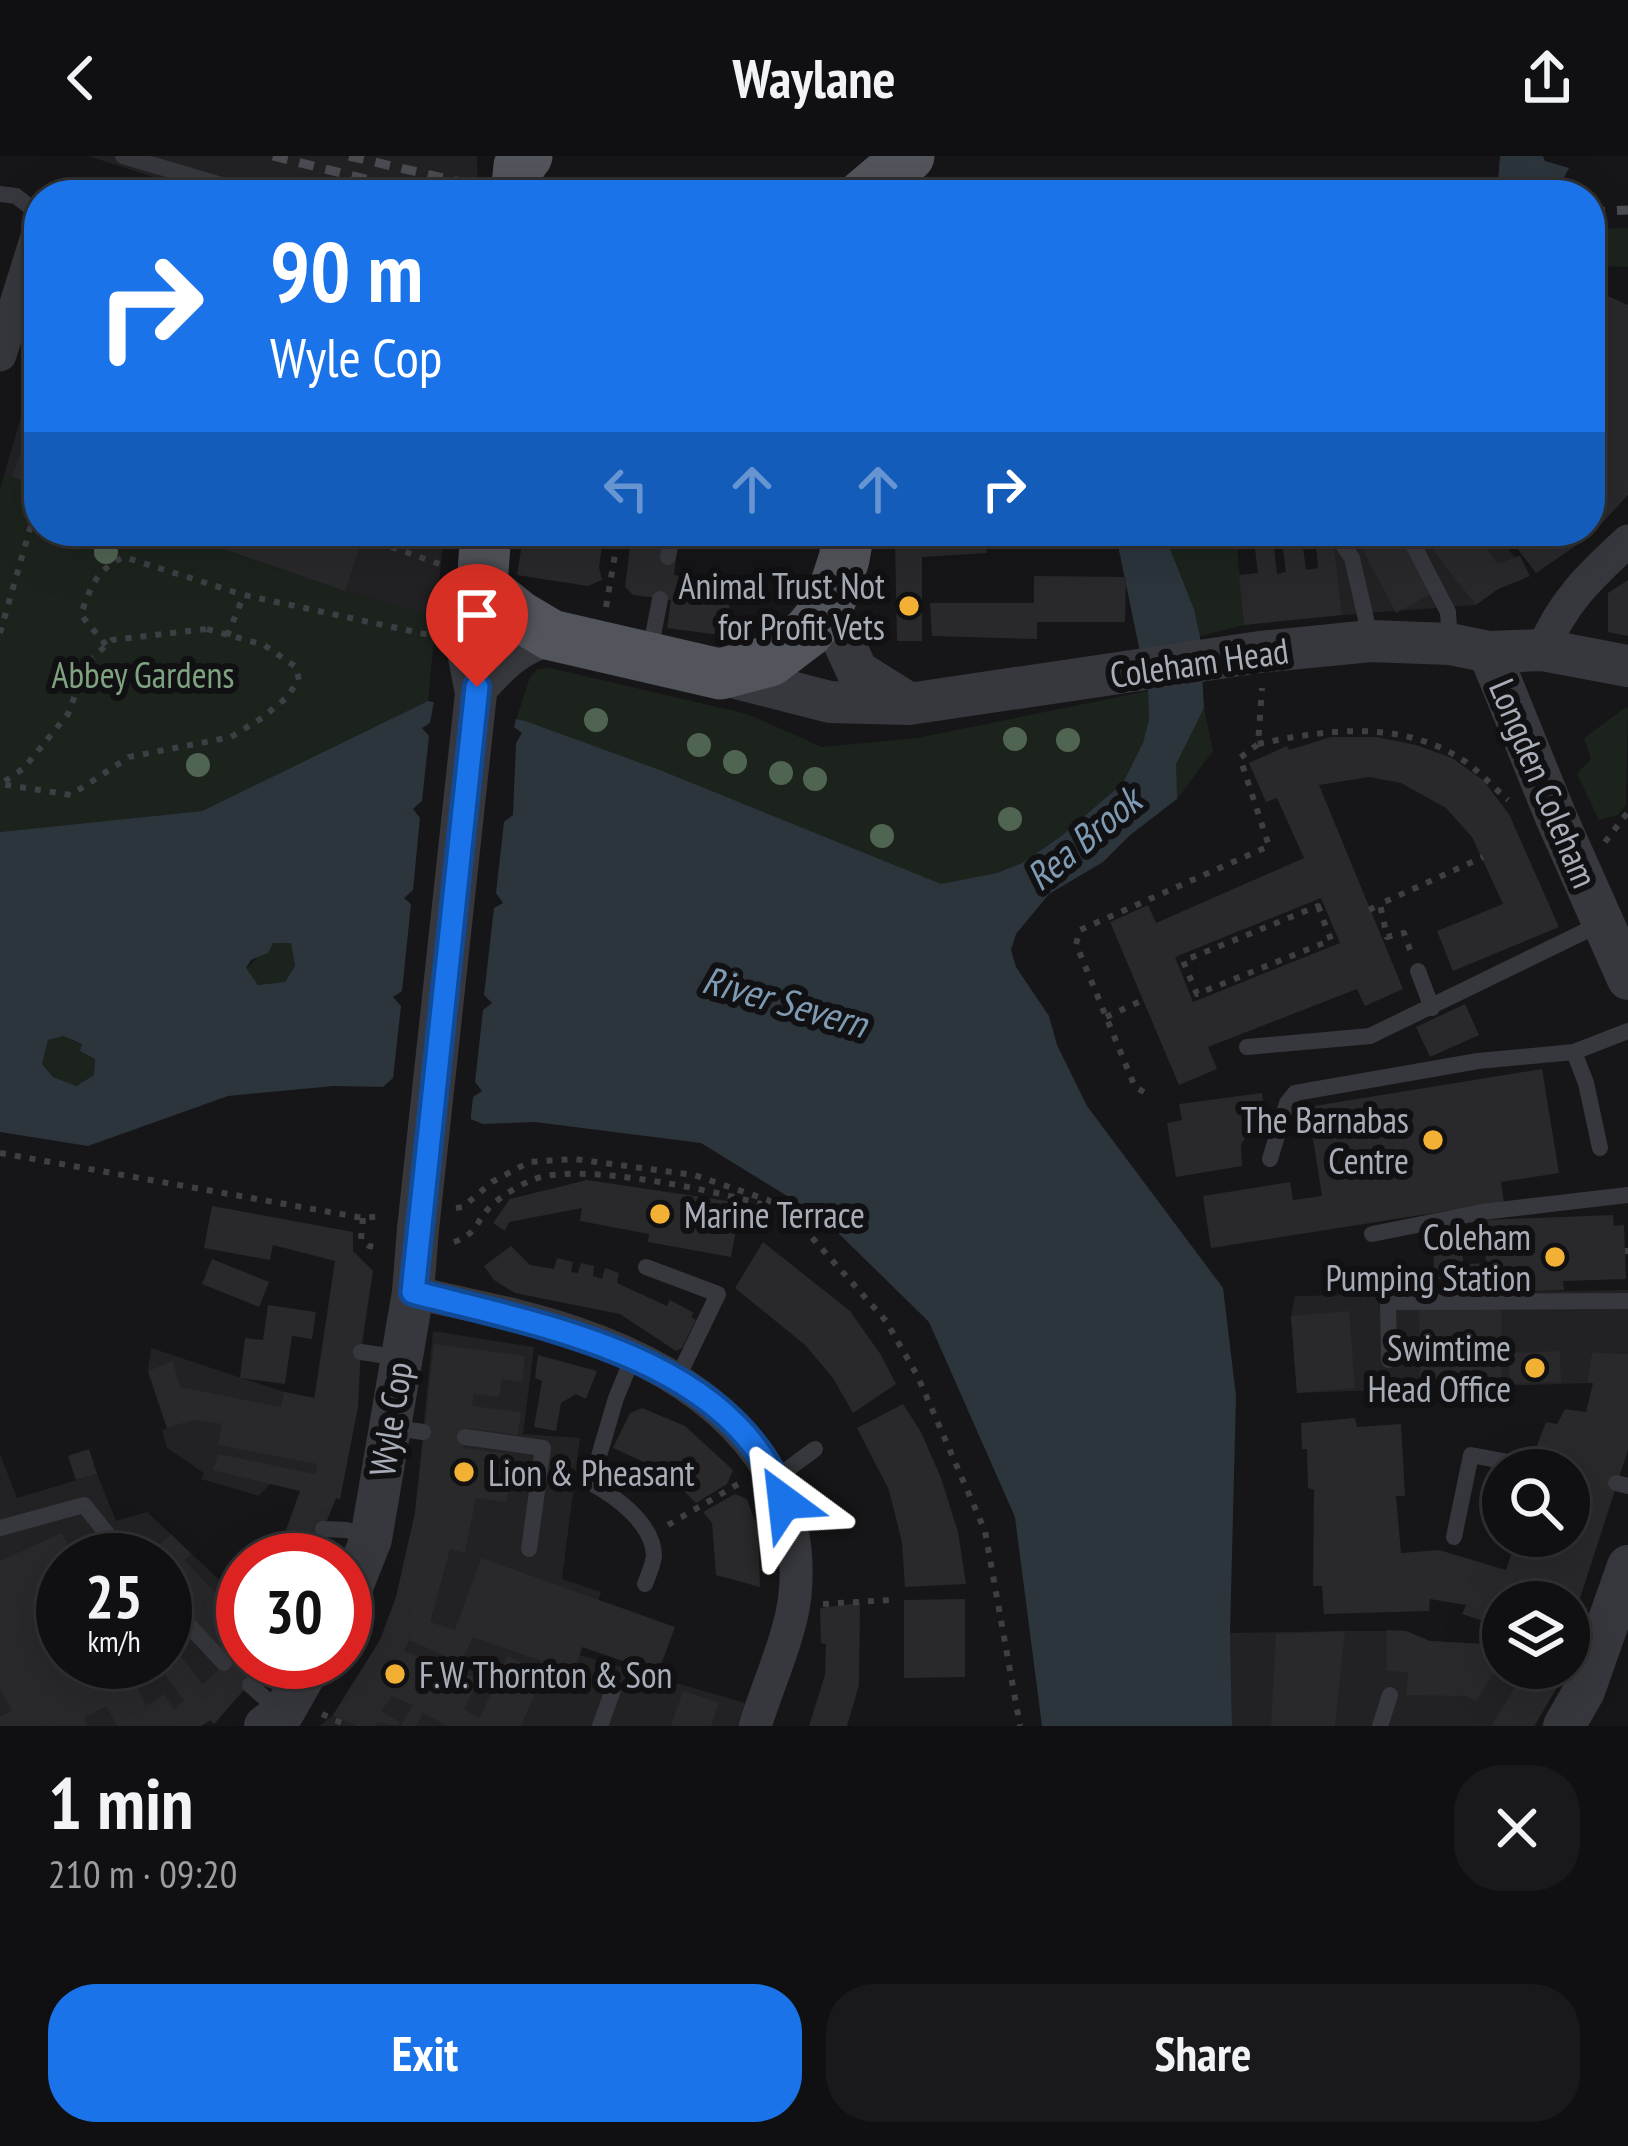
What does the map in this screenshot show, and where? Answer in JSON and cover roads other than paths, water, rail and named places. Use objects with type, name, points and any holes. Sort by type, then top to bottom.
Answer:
[{"type":"main road","points":[[720,674],[770,661],[799,640],[828,608],[846,546]]},
{"type":"main road","name":"Coleham Head","points":[[474,562],[519,616],[551,635],[720,674]]},
{"type":"street","points":[[0,355],[24,278]]},
{"type":"street","points":[[1544,650],[1553,622],[1573,593],[1628,541]]},
{"type":"street","name":"Wyle Cop","points":[[372,1536],[406,1430],[381,1355],[413,1292],[427,1224],[477,690],[469,657],[474,562]]},
{"type":"street","points":[[828,608],[857,671],[909,704]]},
{"type":"street","points":[[477,690],[510,652],[551,635]]},
{"type":"street","name":"Coleham Head","points":[[720,674],[830,702],[909,704],[1141,668],[1371,641],[1544,650],[1628,666]]},
{"type":"street","name":"Longden Coleham","points":[[1470,648],[1628,979]]},
{"type":"street","points":[[413,1292],[573,1332],[677,1379],[732,1423],[776,1478],[793,1526],[795,1600],[755,1726]]},
{"type":"street","points":[[1564,1726],[1584,1691],[1628,1566]]},
{"type":"street","points":[[288,1719],[301,1689]]},
{"type":"lane","points":[[123,156],[205,180]]},
{"type":"lane","points":[[668,557],[670,546]]},
{"type":"lane","points":[[1344,546],[1352,558],[1371,641]]},
{"type":"lane","points":[[1414,546],[1470,648]]},
{"type":"lane","points":[[649,658],[660,598]]},
{"type":"lane","points":[[1247,1047],[1370,1036],[1603,923]]},
{"type":"lane","points":[[1418,971],[1432,1008]]},
{"type":"lane","points":[[1270,1159],[1287,1102],[1295,1093],[1478,1061],[1574,1052],[1628,1030]]},
{"type":"lane","points":[[1574,1052],[1600,1148]]},
{"type":"lane","points":[[1372,1234],[1482,1212],[1628,1195]]},
{"type":"lane","points":[[646,1267],[718,1294],[677,1379]]},
{"type":"lane","points":[[1389,1360],[1388,1302],[1628,1301]]},
{"type":"lane","points":[[633,1357],[591,1483],[616,1497],[650,1536],[654,1557],[645,1585]]},
{"type":"lane","points":[[465,1438],[543,1448],[529,1549]]},
{"type":"lane","points":[[776,1478],[815,1450]]},
{"type":"lane","points":[[1454,1537],[1471,1455],[1482,1457]]},
{"type":"lane","points":[[0,1528],[84,1505],[106,1533]]},
{"type":"lane","points":[[323,1529],[355,1533]]},
{"type":"lane","points":[[192,1629],[216,1654]]},
{"type":"lane","points":[[254,1689],[288,1719]]},
{"type":"lane","points":[[600,1726],[612,1694]]},
{"type":"lane","points":[[1380,1726],[1390,1695]]},
{"type":"water","points":[[1500,156],[1543,156],[1545,161],[1569,168],[1563,180],[1498,180]]},
{"type":"water","points":[[1118,546],[1169,546],[1200,636],[1204,708],[1176,764],[1177,799],[1103,862],[1049,894],[1016,934],[1011,950],[1016,967],[1049,1016],[1057,1045],[1087,1106],[1223,1288],[1236,1396],[1232,1726],[1042,1726],[1015,1517],[929,1322],[823,1218],[701,1143],[535,1122],[483,1124],[389,1087],[334,1086],[228,1096],[88,1146],[0,1132],[0,832],[202,811],[428,701],[525,721],[660,770],[941,884],[997,873],[1022,863],[1060,837],[1123,783],[1149,719],[1148,691]],"holes":[[[273,943],[291,943],[295,966],[285,982],[258,985],[246,968],[251,960],[268,953]],[[63,1036],[82,1044],[80,1051],[95,1059],[94,1075],[76,1086],[53,1077],[42,1064],[48,1040]]]},
{"type":"railway","points":[[273,156],[370,180]]},
{"type":"railway","points":[[349,156],[451,180]]},
{"type":"railway","points":[[1605,211],[1628,210]]},
{"type":"place","name":"Animal Trust Not for Profit Vets","points":[[909,606]]},
{"type":"place","name":"The Barnabas Centre","points":[[1433,1140]]},
{"type":"place","name":"Marine Terrace","points":[[660,1214]]},
{"type":"place","name":"Coleham Pumping Station","points":[[1555,1257]]},
{"type":"place","name":"Swimtime Head Office","points":[[1535,1368]]},
{"type":"place","name":"Lion & Pheasant","points":[[464,1472]]},
{"type":"place","name":"F.W. Thornton & Son","points":[[395,1674]]},
{"type":"park label","name":"Abbey Gardens","points":[[143,674]]},
{"type":"water label","name":"Rea Brook","points":[[1083,838]]},
{"type":"water label","name":"River Severn","points":[[785,1001]]}]
